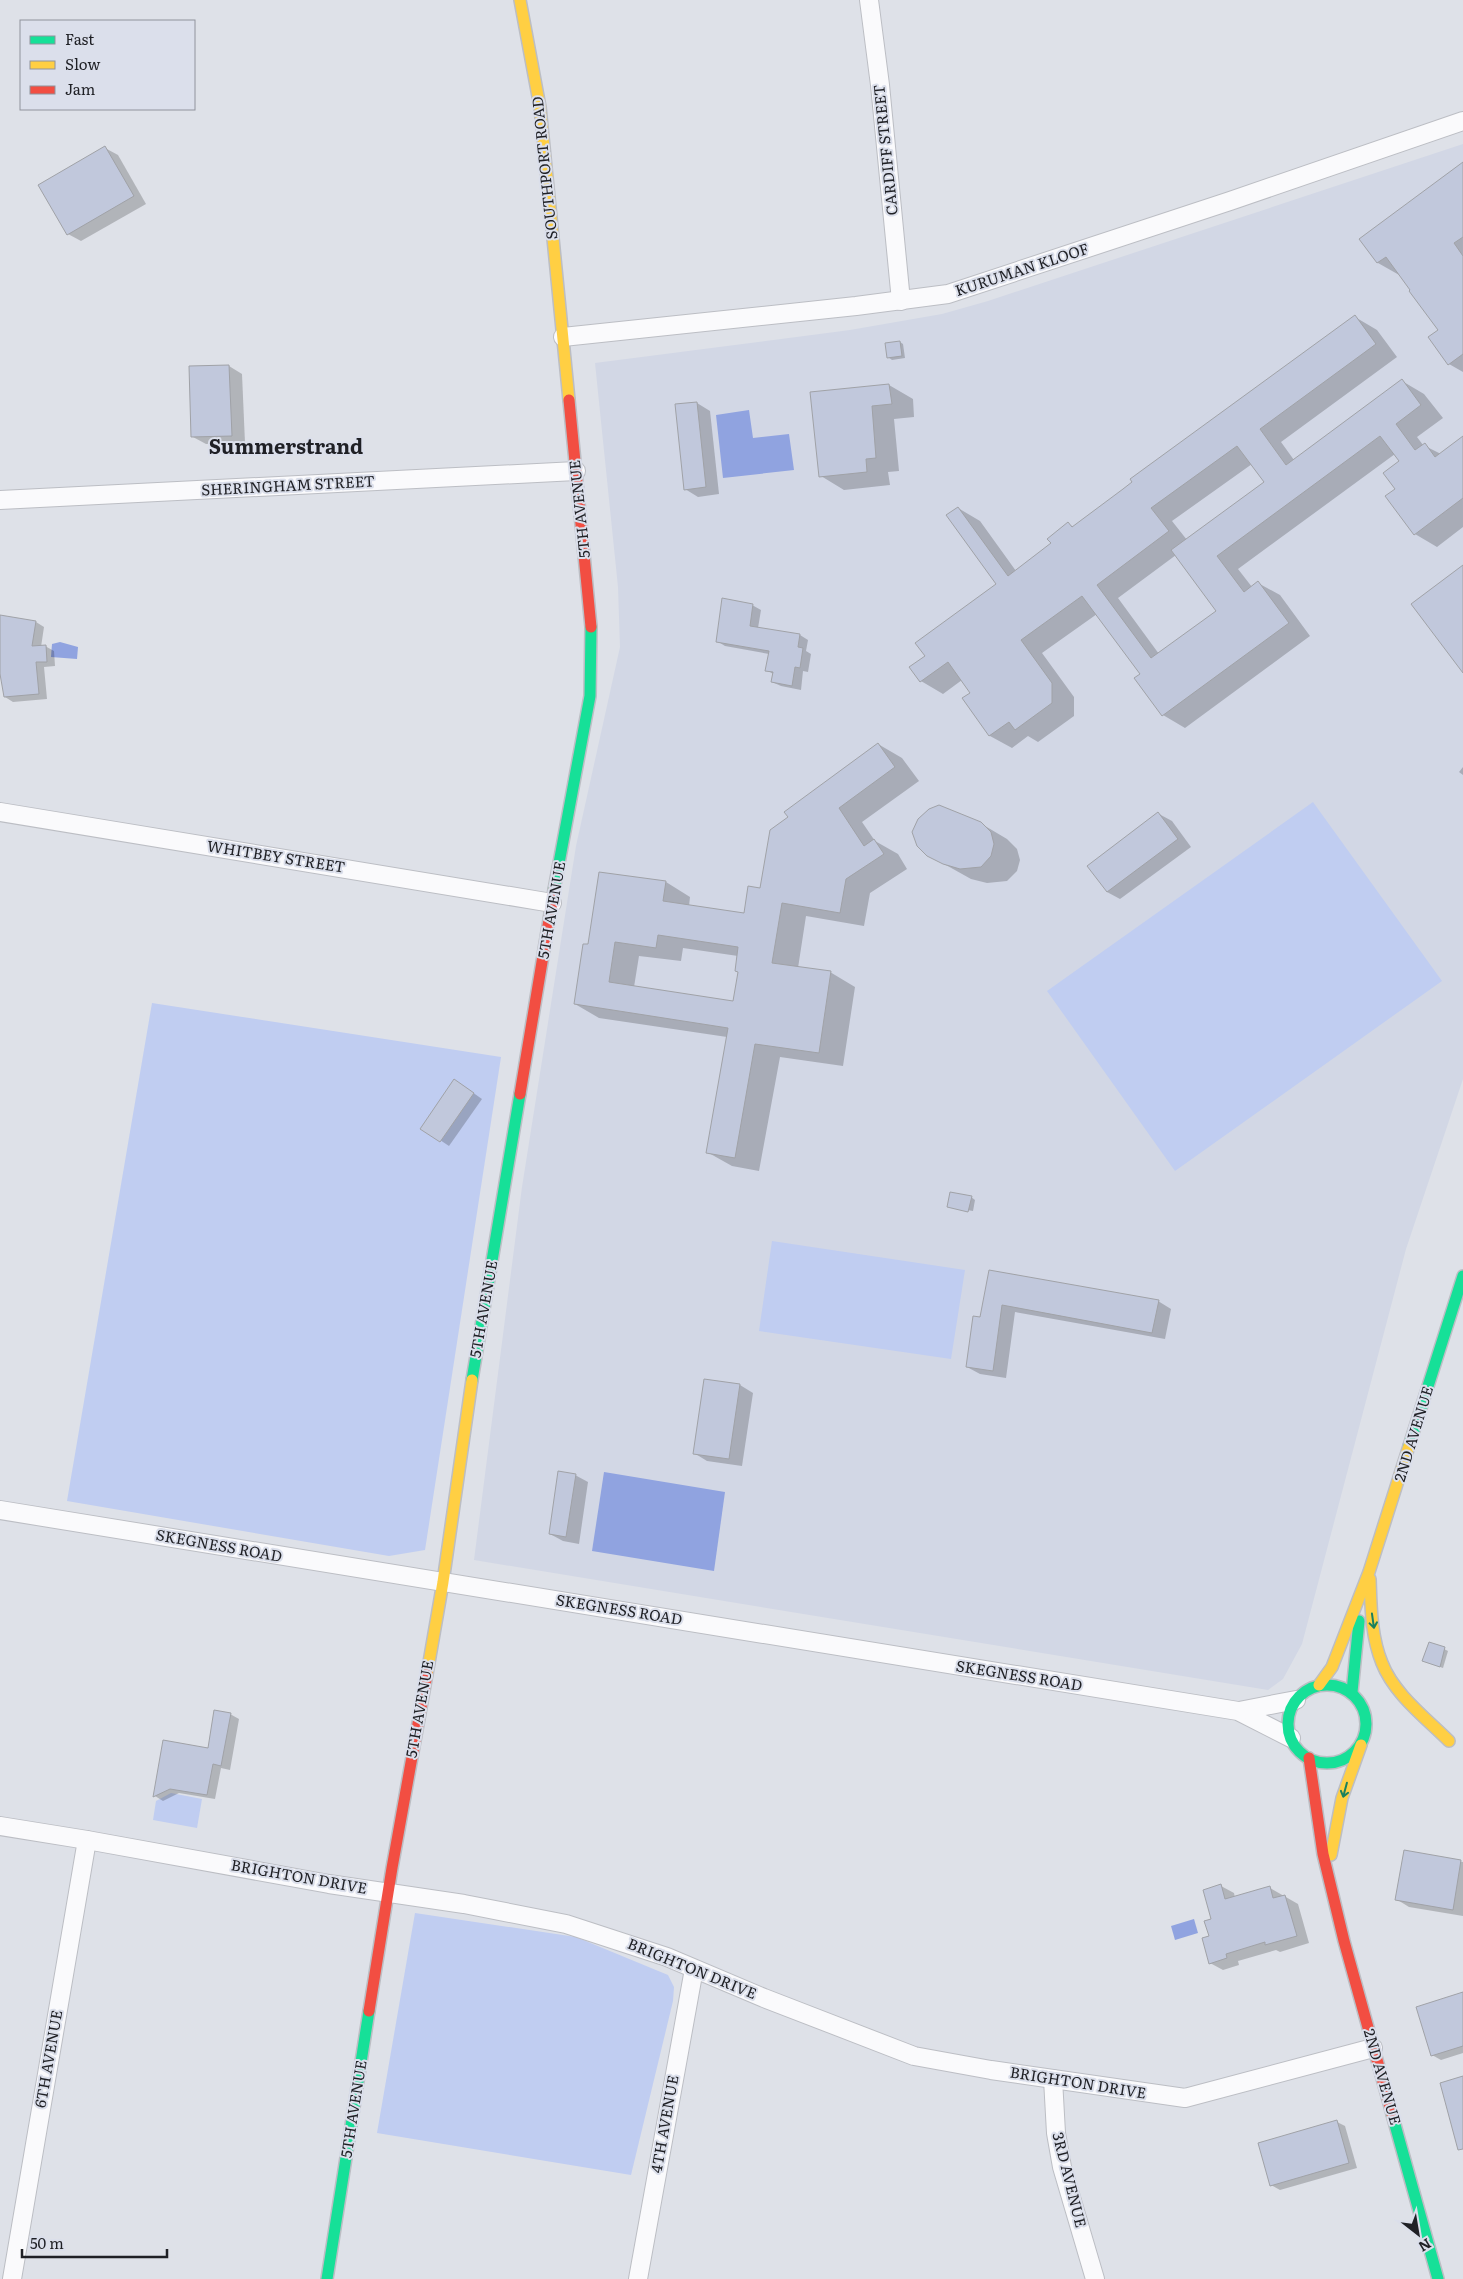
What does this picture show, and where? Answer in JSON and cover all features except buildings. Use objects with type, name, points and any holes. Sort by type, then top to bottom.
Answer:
[{"type":"street","name":"SOUTHPORT ROAD","points":[[520,0],[540,107],[563,337]]},
{"type":"street","name":"CARDIFF STREET","points":[[869,0],[880,84],[901,300]]},
{"type":"street","name":"KURUMAN KLOOF","points":[[563,337],[948,294],[1230,201],[1463,121]]},
{"type":"street","name":"5TH AVENUE","points":[[326,2279],[389,1893],[443,1582],[473,1375],[552,903],[576,781],[592,671],[591,616],[563,337]]},
{"type":"street","name":"SHERINGHAM STREET","points":[[0,500],[576,471]]},
{"type":"street","name":"WHITBEY STREET","points":[[0,812],[552,903]]},
{"type":"street","name":"2ND AVENUE","points":[[1319,1685],[1332,1667],[1362,1592],[1463,1276]]},
{"type":"street","name":"SKEGNESS ROAD","points":[[0,1510],[1238,1711],[1291,1738]]},
{"type":"street","points":[[1369,1572],[1378,1653],[1396,1685],[1448,1741]]},
{"type":"street","name":"2ND AVENUE","points":[[1352,1692],[1362,1592]]},
{"type":"street","points":[[1319,1685],[1336,1685],[1352,1692],[1363,1705],[1366,1713],[1366,1729],[1361,1744],[1343,1760],[1332,1763],[1320,1762],[1309,1758],[1295,1746],[1291,1738],[1289,1718],[1296,1700],[1310,1688],[1319,1685]]},
{"type":"street","name":"SKEGNESS ROAD","points":[[1238,1711],[1296,1700]]},
{"type":"street","name":"2ND AVENUE","points":[[1328,1874],[1334,1828],[1348,1777],[1361,1744]]},
{"type":"street","name":"2ND AVENUE","points":[[1309,1758],[1328,1874],[1344,1941],[1438,2279]]},
{"type":"street","name":"BRIGHTON DRIVE","points":[[0,1826],[566,1924],[647,1949],[914,2056],[1053,2079],[1185,2098],[1373,2048]]},
{"type":"street","name":"6TH AVENUE","points":[[12,2279],[87,1840]]},
{"type":"street","name":"4TH AVENUE","points":[[638,2279],[694,1969]]},
{"type":"street","name":"3RD AVENUE","points":[[1053,2079],[1056,2133],[1062,2167],[1095,2279]]},
{"type":"shaded area","points":[[1463,144],[1463,1079],[1406,1249],[1302,1644],[1283,1679],[1268,1690],[474,1560],[522,1187],[576,846],[620,647],[618,587],[595,363],[850,330],[942,314],[988,301]]},
{"type":"shaded area","points":[[1313,802],[1442,981],[1175,1171],[1047,991]]},
{"type":"shaded area","points":[[152,1003],[501,1057],[425,1550],[389,1556],[67,1501]]},
{"type":"shaded area","points":[[772,1241],[965,1270],[951,1359],[759,1331]]},
{"type":"shaded area","points":[[171,1793],[202,1799],[197,1828],[153,1820],[156,1801]]},
{"type":"shaded area","points":[[415,1913],[576,1937],[668,1975],[674,1987],[673,2001],[631,2175],[377,2133]]},
{"type":"water","points":[[749,410],[753,438],[789,434],[794,470],[723,478],[716,415]]},
{"type":"water","points":[[60,642],[78,647],[77,659],[51,657],[52,644]]},
{"type":"water","points":[[604,1472],[725,1492],[714,1571],[592,1551]]},
{"type":"water","points":[[1194,1919],[1198,1933],[1175,1940],[1171,1926]]},
{"type":"traffic: fast","points":[[554,890],[590,696],[591,627]]},
{"type":"traffic: fast","points":[[472,1380],[520,1094]]},
{"type":"traffic: fast","points":[[1409,1446],[1463,1276]]},
{"type":"traffic: fast","points":[[1352,1692],[1359,1621]]},
{"type":"traffic: fast","points":[[1327,1685],[1342,1688],[1355,1696],[1363,1709],[1366,1724],[1363,1739],[1355,1752],[1342,1760],[1327,1763],[1312,1760],[1299,1752],[1291,1739],[1288,1724],[1291,1709],[1299,1696],[1312,1688],[1327,1685]]},
{"type":"traffic: fast","points":[[327,2279],[369,2011]]},
{"type":"traffic: fast","points":[[1392,2114],[1438,2279]]},
{"type":"traffic: slow","points":[[520,0],[540,107],[569,400]]},
{"type":"traffic: slow","points":[[427,1674],[443,1582],[472,1380]]},
{"type":"traffic: slow","points":[[1319,1685],[1332,1667],[1369,1572],[1409,1446]]},
{"type":"traffic: slow","points":[[1370,1579],[1374,1632],[1378,1653],[1387,1674],[1411,1705],[1449,1741]]},
{"type":"traffic: slow","points":[[1331,1855],[1342,1798],[1361,1745]]},
{"type":"traffic: jam","points":[[569,400],[591,627]]},
{"type":"traffic: jam","points":[[520,1094],[554,890]]},
{"type":"traffic: jam","points":[[369,2011],[392,1868],[427,1674]]},
{"type":"traffic: jam","points":[[1309,1758],[1323,1854],[1344,1941],[1392,2114]]},
{"type":"district","name":"Summerstrand","points":[[286,447]]}]
